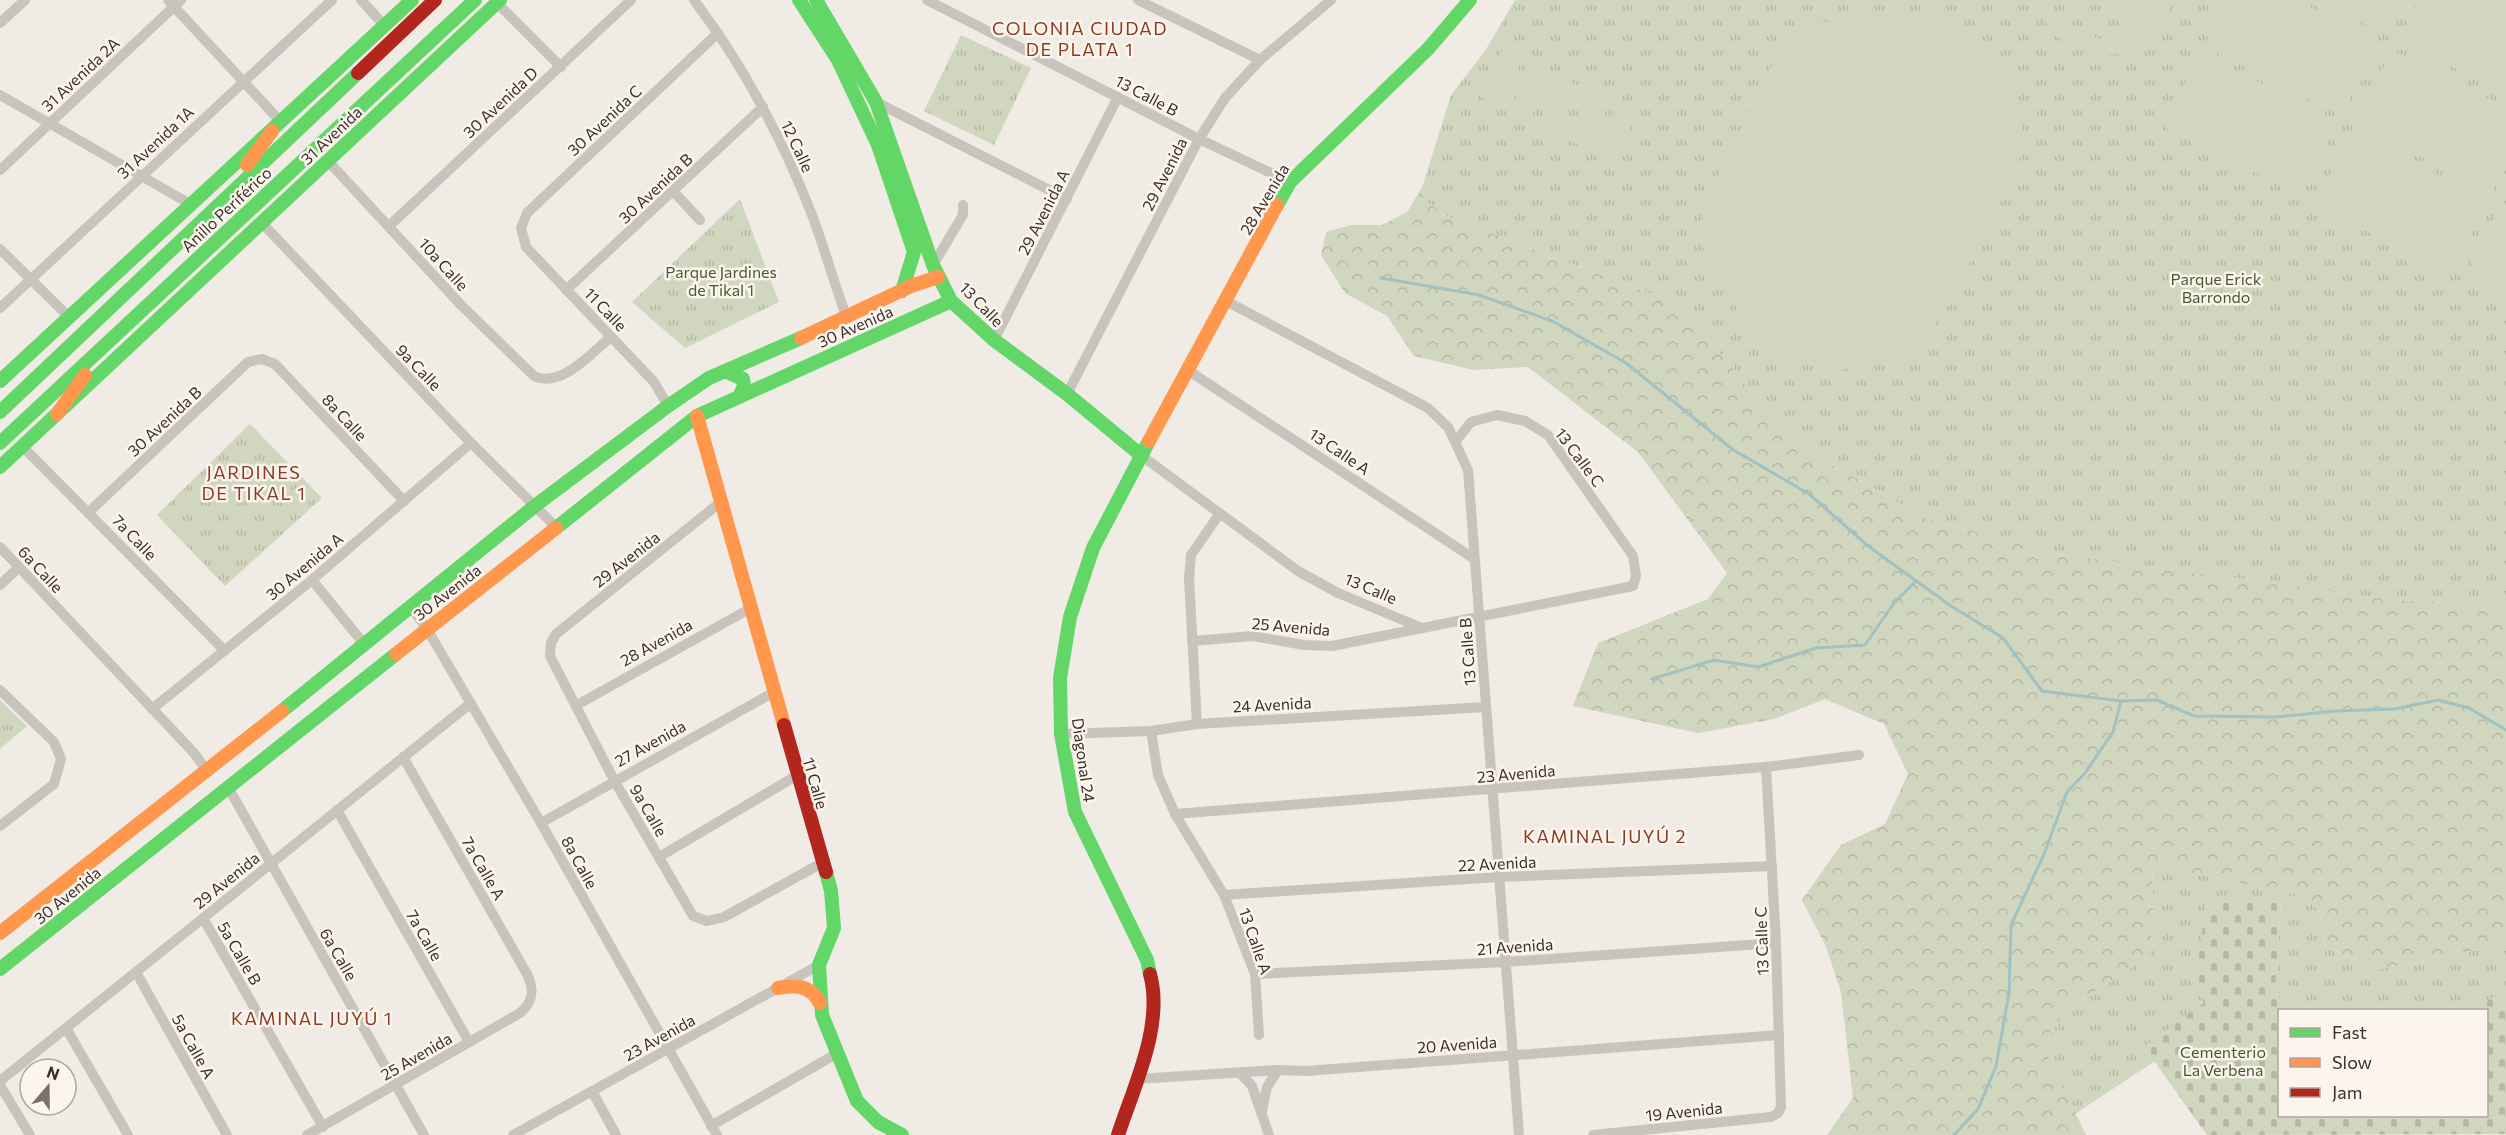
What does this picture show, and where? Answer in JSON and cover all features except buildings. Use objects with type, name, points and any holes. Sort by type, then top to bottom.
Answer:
[{"type":"main road","points":[[0,381],[412,0]]},
{"type":"main road","name":"Anillo Periférico","points":[[0,412],[435,0]]},
{"type":"main road","name":"Anillo Periférico","points":[[0,443],[475,0]]},
{"type":"main road","points":[[799,0],[838,60],[878,145],[914,252],[907,288]]},
{"type":"main road","name":"13 Calle","points":[[816,0],[876,102],[935,271],[951,301],[994,340],[1067,394],[1142,456]]},
{"type":"main road","name":"28 Avenida","points":[[1142,456],[1290,182],[1428,49],[1470,0]]},
{"type":"main road","name":"31 Avenida","points":[[0,467],[498,2]]},
{"type":"main road","points":[[222,201],[276,126]]},
{"type":"main road","points":[[907,288],[921,266],[924,238]]},
{"type":"main road","name":"30 Avenida","points":[[0,933],[207,771],[536,505],[668,406],[709,378],[847,318],[907,288],[935,271]]},
{"type":"main road","name":"30 Avenida","points":[[0,969],[697,416],[951,301]]},
{"type":"main road","points":[[57,414],[111,339]]},
{"type":"main road","points":[[725,371],[743,379],[744,386],[740,395]]},
{"type":"main road","name":"11 Calle","points":[[697,416],[752,608],[796,776],[831,891],[834,927],[819,965],[820,1003],[836,1054],[852,1092],[864,1109],[879,1122],[902,1135]]},
{"type":"main road","name":"Diagonal 24","points":[[1118,1135],[1149,1038],[1155,991],[1147,960],[1075,812],[1060,734],[1060,678],[1070,617],[1093,548],[1142,456]]},
{"type":"main road","points":[[778,988],[803,986],[814,992],[820,1003]]},
{"type":"street","points":[[0,23],[25,0]]},
{"type":"street","name":"31 Avenida 1A","points":[[0,308],[332,0]]},
{"type":"street","points":[[361,0],[384,25]]},
{"type":"street","name":"30 Avenida D","points":[[389,226],[631,0]]},
{"type":"street","name":"12 Calle","points":[[694,0],[718,33],[763,107],[812,215],[847,318]]},
{"type":"street","name":"13 Calle B","points":[[927,0],[1199,139],[1290,182]]},
{"type":"street","points":[[1138,0],[1260,60]]},
{"type":"street","name":"29 Avenida","points":[[1067,394],[1199,139],[1225,98],[1260,60],[1331,0]]},
{"type":"street","points":[[174,2],[243,82],[276,126]]},
{"type":"street","name":"31 Avenida 2A","points":[[0,170],[174,2]]},
{"type":"street","points":[[498,2],[561,67]]},
{"type":"street","name":"30 Avenida C","points":[[521,234],[522,222],[527,213],[718,33]]},
{"type":"street","points":[[0,94],[48,125],[192,205]]},
{"type":"street","name":"29 Avenida A","points":[[994,340],[1118,97]]},
{"type":"street","points":[[876,102],[1066,199]]},
{"type":"street","name":"30 Avenida B","points":[[566,290],[763,107]]},
{"type":"street","name":"10a Calle","points":[[328,160],[461,305],[534,376],[544,379],[561,376],[611,337]]},
{"type":"street","points":[[673,191],[700,220]]},
{"type":"street","points":[[935,271],[963,214],[963,205]]},
{"type":"street","name":"9a Calle","points":[[262,223],[471,443],[557,528]]},
{"type":"street","name":"11 Calle","points":[[521,234],[526,247],[654,382],[668,406]]},
{"type":"street","points":[[0,249],[69,317]]},
{"type":"street","name":"13 Calle B","points":[[1226,301],[1428,408],[1448,427],[1468,470],[1519,1135]]},
{"type":"street","name":"30 Avenida B","points":[[90,511],[248,362],[262,359]]},
{"type":"street","name":"8a Calle","points":[[262,359],[275,364],[404,501]]},
{"type":"street","name":"13 Calle A","points":[[1189,371],[1473,558]]},
{"type":"street","name":"13 Calle C","points":[[1456,441],[1471,423],[1497,415],[1525,421],[1548,435],[1633,556],[1636,576],[1633,586]]},
{"type":"street","name":"30 Avenida A","points":[[152,709],[312,580],[471,443]]},
{"type":"street","name":"7a Calle","points":[[22,446],[90,511],[225,651]]},
{"type":"street","name":"13 Calle","points":[[1142,456],[1298,571],[1338,593],[1422,628]]},
{"type":"street","name":"29 Avenida","points":[[551,643],[559,631],[722,501]]},
{"type":"street","points":[[1197,724],[1189,579],[1191,555],[1220,513]]},
{"type":"street","name":"6a Calle","points":[[0,547],[194,753],[207,771]]},
{"type":"street","points":[[0,585],[19,567]]},
{"type":"street","points":[[312,580],[364,644]]},
{"type":"street","name":"25 Avenida","points":[[1192,641],[1253,636],[1304,645],[1332,646],[1633,586]]},
{"type":"street","name":"8a Calle","points":[[411,607],[427,629],[541,823],[714,1130]]},
{"type":"street","name":"28 Avenida","points":[[577,705],[752,608]]},
{"type":"street","name":"9a Calle","points":[[551,643],[551,661],[577,705],[614,780],[690,912],[702,920],[713,921],[724,917],[822,863]]},
{"type":"street","points":[[0,690],[54,742],[61,759],[54,783],[0,826]]},
{"type":"street","name":"27 Avenida","points":[[541,823],[774,692]]},
{"type":"street","name":"29 Avenida","points":[[0,1083],[471,703]]},
{"type":"street","name":"24 Avenida","points":[[1060,734],[1150,731],[1197,724],[1486,707]]},
{"type":"street","name":"13 Calle A","points":[[1150,731],[1158,775],[1175,814],[1224,895],[1255,974],[1259,1035]]},
{"type":"street","name":"23 Avenida","points":[[1175,814],[1492,791],[1766,767],[1859,755]]},
{"type":"street","name":"7a Calle A","points":[[403,757],[528,974],[532,995]]},
{"type":"street","name":"13 Calle C","points":[[1766,767],[1776,943],[1781,1107],[1778,1113]]},
{"type":"street","points":[[658,857],[796,776]]},
{"type":"street","name":"6a Calle","points":[[228,787],[424,1135]]},
{"type":"street","name":"7a Calle","points":[[337,810],[469,1042]]},
{"type":"street","name":"22 Avenida","points":[[1224,895],[1499,878],[1772,866]]},
{"type":"street","name":"5a Calle B","points":[[203,918],[323,1127]]},
{"type":"street","name":"21 Avenida","points":[[1255,974],[1506,962],[1776,943]]},
{"type":"street","name":"23 Avenida","points":[[517,1134],[819,965]]},
{"type":"street","name":"5a Calle A","points":[[136,972],[227,1135]]},
{"type":"street","name":"25 Avenida","points":[[307,1135],[520,1013],[532,995]]},
{"type":"street","points":[[66,1028],[128,1135]]},
{"type":"street","name":"20 Avenida","points":[[1137,1079],[1278,1070],[1306,1071],[1779,1035]]},
{"type":"street","points":[[714,1130],[836,1054]]},
{"type":"street","points":[[1261,1114],[1264,1096],[1278,1070]]},
{"type":"street","points":[[1240,1072],[1252,1086],[1269,1135]]},
{"type":"street","points":[[0,1083],[30,1135]]},
{"type":"street","points":[[592,1091],[616,1135]]},
{"type":"street","name":"19 Avenida","points":[[1593,1135],[1771,1117],[1778,1113]]},
{"type":"green space","name":"Parque Erick Barrondo","points":[[1515,0],[2506,0],[2506,604],[2393,600],[2052,553],[1927,519],[1807,451],[1761,404],[1694,321],[1670,301],[1446,216],[1427,202],[1422,188],[1451,95],[1485,51]]},
{"type":"green space","points":[[2035,0],[2050,0],[2066,23],[2090,37],[2104,39],[2118,38],[2143,23],[2096,0],[2174,0],[2159,29],[2144,43],[2126,52],[2107,55],[2088,52],[2071,45],[2055,34],[2043,19]]},
{"type":"green space","points":[[2227,0],[2296,0],[2378,41],[2341,115],[2204,46]]},
{"type":"green space","points":[[2316,0],[2401,0],[2384,34]]},
{"type":"green space","points":[[2419,0],[2506,1],[2506,94],[2398,40]]},
{"type":"green space","points":[[1889,12],[1922,14],[1951,23],[1976,37],[1996,56],[2011,80],[2020,107],[2022,138],[2017,170],[1946,309],[1929,333],[1907,352],[1880,364],[1837,370],[1794,360],[1768,345],[1747,324],[1713,272],[1699,237],[1707,199],[1777,56],[1808,23],[1842,21]]},
{"type":"green space","points":[[961,35],[1031,68],[994,145],[924,111]]},
{"type":"green space","points":[[1502,50],[1522,59],[1501,107],[1481,97]]},
{"type":"green space","points":[[2392,50],[2506,107],[2506,166],[2492,193],[2355,124]]},
{"type":"green space","points":[[2200,53],[2338,122],[2301,196],[2163,127]]},
{"type":"green space","points":[[1532,63],[1552,72],[1530,120],[1510,110]]},
{"type":"green space","points":[[1559,77],[1579,86],[1558,134],[1538,125]]},
{"type":"green space","points":[[1588,92],[1608,101],[1587,149],[1567,140]]},
{"type":"green space","points":[[1616,107],[1636,116],[1615,164],[1595,155]]},
{"type":"green space","points":[[2352,131],[2489,200],[2452,274],[2314,205]]},
{"type":"green space","points":[[1422,188],[1427,202],[1446,216],[1670,301],[1694,321],[1761,404],[1807,451],[1927,519],[2052,553],[2393,600],[2506,604],[2506,944],[2381,969],[2326,948],[2319,910],[2303,896],[2152,865],[2154,919],[2149,956],[2063,1012],[2044,1048],[2086,1135],[1827,1135],[1853,1098],[1841,992],[1826,947],[1802,900],[1841,845],[1885,824],[1908,774],[1884,724],[1825,699],[1774,719],[1698,733],[1573,706],[1598,643],[1708,599],[1727,573],[1638,452],[1528,367],[1474,370],[1414,356],[1387,316],[1345,293],[1321,255],[1326,232],[1351,225],[1382,225],[1407,212]]},
{"type":"green space","name":"Parque Jardines de Tikal 1","points":[[740,199],[779,302],[685,348],[632,302]]},
{"type":"green space","points":[[2500,207],[2506,210],[2506,302],[2463,281]]},
{"type":"green space","points":[[250,424],[322,498],[225,586],[157,515]]},
{"type":"green space","points":[[0,700],[27,726],[0,749]]},
{"type":"green space","points":[[2152,865],[2304,896],[2319,910],[2326,948],[2381,969],[2506,944],[2506,993],[2466,1009],[2287,1009],[2275,992],[2281,902],[2204,1003],[2145,1047],[2155,1061],[2075,1114],[2044,1048],[2063,1012],[2149,956],[2154,919]]},
{"type":"green space","name":"Cementerio La Verbena","points":[[2207,899],[2281,902],[2275,992],[2287,1009],[2278,1009],[2278,1117],[2488,1117],[2488,1009],[2466,1009],[2506,993],[2506,1134],[2207,1135],[2144,1047],[2204,1003],[2194,984]]},
{"type":"waterway","points":[[1381,278],[1479,295],[1552,321],[1626,363],[1732,449],[1809,494],[1868,546],[1951,606],[2003,638],[2042,691],[2121,701],[2157,700],[2194,716],[2275,717],[2336,711],[2394,709],[2438,700],[2469,708],[2506,730]]},
{"type":"waterway","points":[[1652,679],[1714,660],[1758,667],[1816,648],[1865,645],[1894,603],[1916,581]]},
{"type":"waterway","points":[[1954,1135],[1978,1109],[1996,1066],[2009,993],[2011,925],[2044,854],[2067,792],[2085,773],[2113,732],[2121,701]]},
{"type":"traffic: fast","points":[[0,381],[412,0]]},
{"type":"traffic: fast","points":[[0,443],[475,0]]},
{"type":"traffic: fast","points":[[0,467],[500,0]]},
{"type":"traffic: fast","points":[[799,0],[838,60],[878,145],[914,252],[902,291]]},
{"type":"traffic: fast","points":[[816,0],[876,102],[933,265],[951,301],[994,340],[1067,394],[1142,456]]},
{"type":"traffic: fast","points":[[1277,205],[1290,182],[1428,49],[1470,0]]},
{"type":"traffic: fast","points":[[0,412],[358,73]]},
{"type":"traffic: fast","points":[[556,528],[697,416],[951,301]]},
{"type":"traffic: fast","points":[[282,711],[536,505],[668,406],[709,378],[801,338]]},
{"type":"traffic: fast","points":[[725,371],[743,379],[744,386],[740,395]]},
{"type":"traffic: fast","points":[[1149,441],[1093,548],[1070,617],[1060,678],[1061,734],[1075,812],[1147,960],[1150,974]]},
{"type":"traffic: fast","points":[[0,969],[396,654]]},
{"type":"traffic: fast","points":[[826,872],[831,891],[834,928],[819,965],[822,1015],[857,1101],[878,1122],[902,1135]]},
{"type":"traffic: slow","points":[[247,165],[272,131]]},
{"type":"traffic: slow","points":[[1149,441],[1277,205]]},
{"type":"traffic: slow","points":[[801,338],[911,286],[938,277]]},
{"type":"traffic: slow","points":[[57,414],[85,375]]},
{"type":"traffic: slow","points":[[697,416],[784,725]]},
{"type":"traffic: slow","points":[[396,654],[556,528]]},
{"type":"traffic: slow","points":[[0,933],[282,711]]},
{"type":"traffic: slow","points":[[778,988],[802,988],[812,993],[820,1003]]},
{"type":"traffic: jam","points":[[358,73],[435,0]]},
{"type":"traffic: jam","points":[[784,725],[826,872]]},
{"type":"traffic: jam","points":[[1118,1135],[1139,1076],[1150,1034],[1153,1014],[1150,974]]},
{"type":"district","name":"COLONIA CIUDAD DE PLATA 1","points":[[1080,38]]},
{"type":"district","name":"JARDINES DE TIKAL 1","points":[[254,482]]},
{"type":"district","name":"KAMINAL JUYÚ 2","points":[[1605,836]]},
{"type":"district","name":"KAMINAL JUYÚ 1","points":[[312,1018]]}]
